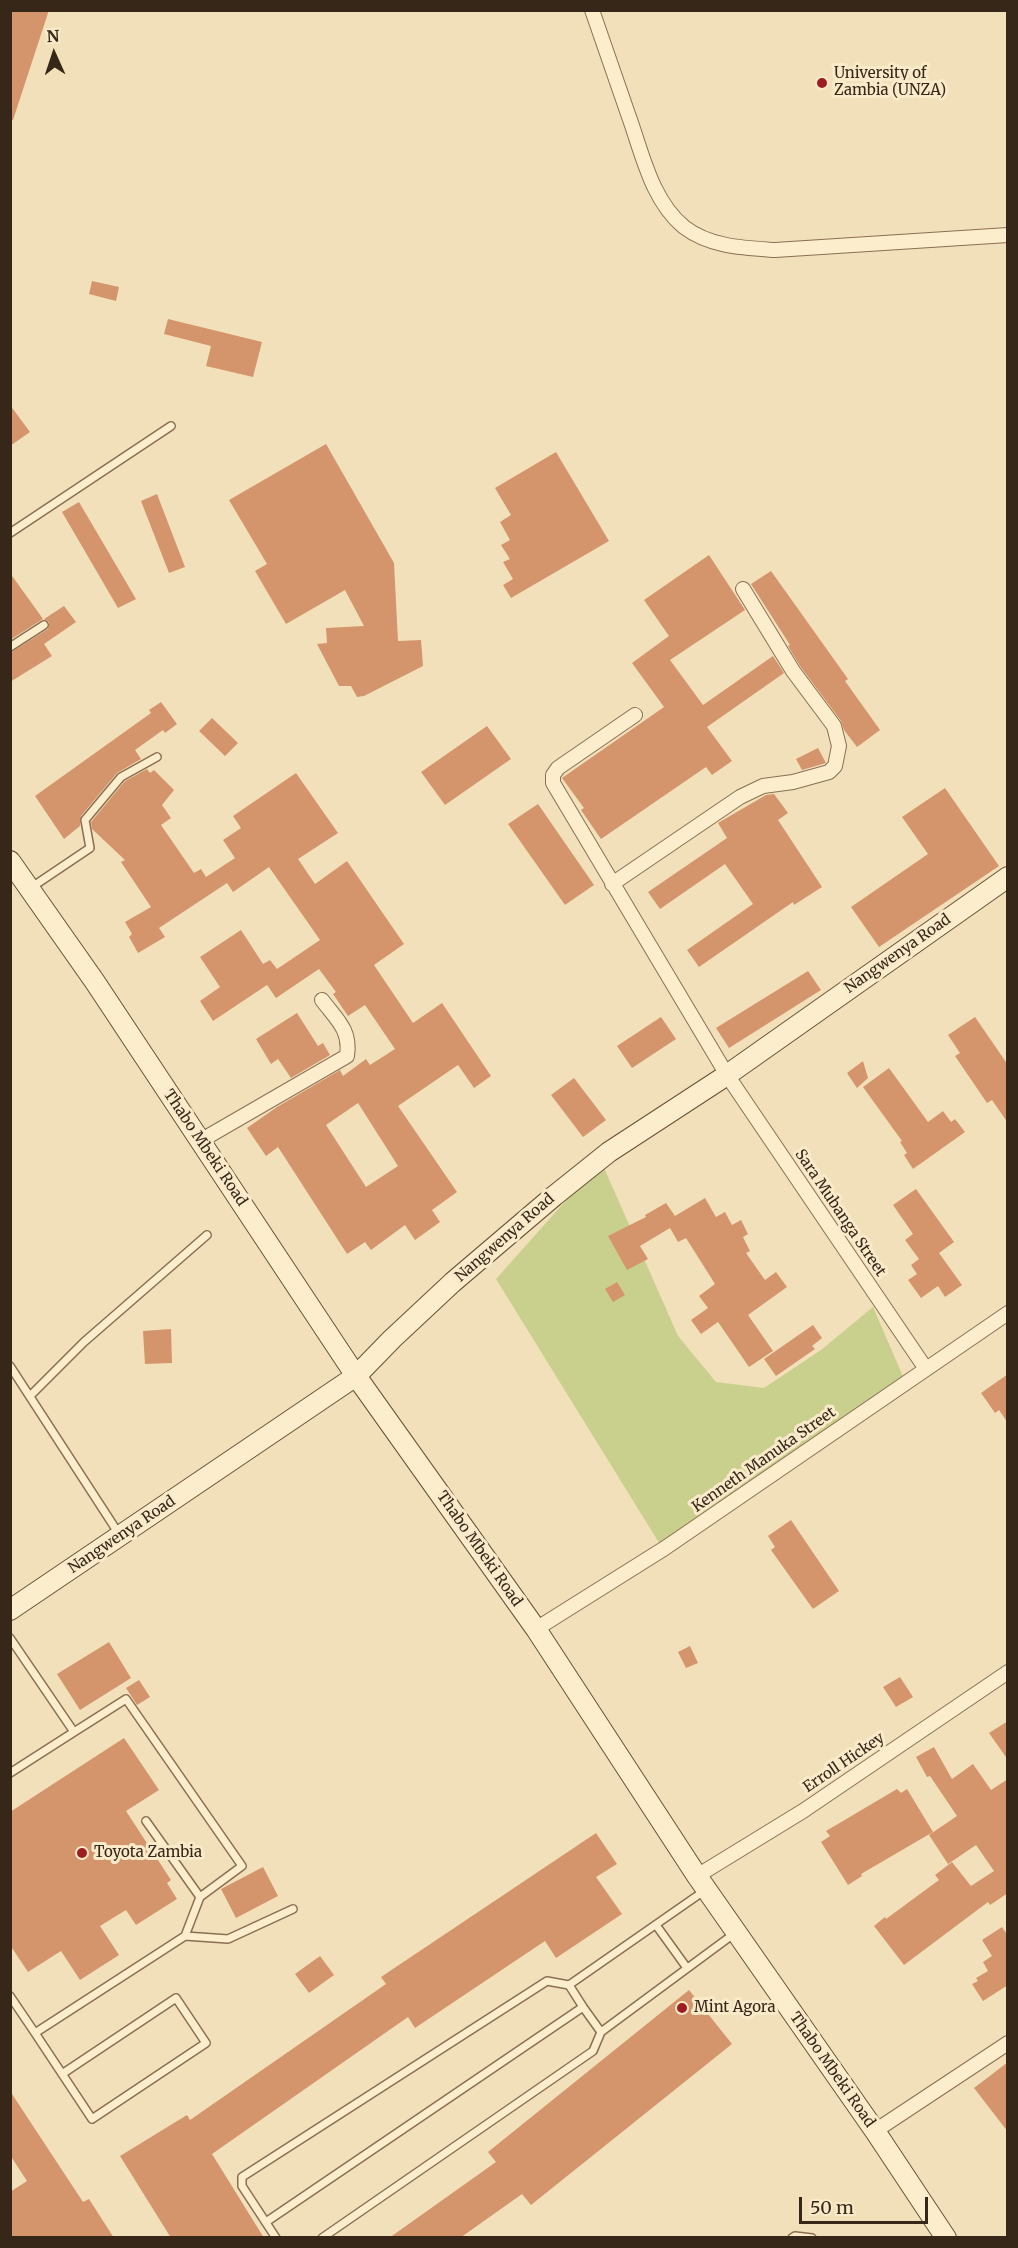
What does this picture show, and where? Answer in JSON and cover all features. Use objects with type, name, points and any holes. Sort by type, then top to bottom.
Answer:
[{"type":"main road","name":"Thabo Mbeki Road","points":[[10,861],[356,1376],[537,1629],[702,1883],[875,2131],[946,2238]]},
{"type":"main road","name":"Nangwenya Road","points":[[10,1610],[356,1376],[453,1282],[609,1152],[727,1075],[1008,877]]},
{"type":"street","points":[[592,10],[654,186],[671,213],[685,227],[705,240],[738,248],[775,250],[1008,236]]},
{"type":"street","points":[[612,884],[740,796],[763,786],[793,782],[829,772],[835,766],[839,747],[834,726],[793,671],[743,589]]},
{"type":"street","name":"Sara Mubanga Street","points":[[635,715],[558,768],[553,775],[553,783],[557,792],[727,1075],[926,1369]]},
{"type":"street","points":[[200,1141],[347,1056],[349,1044],[347,1033],[322,1000]]},
{"type":"street","name":"Kenneth Manuka Street","points":[[537,1629],[665,1548],[1008,1313]]},
{"type":"street","name":"Erroll Hickey","points":[[702,1883],[803,1811],[1008,1672]]},
{"type":"street","points":[[875,2131],[1008,2043]]},
{"type":"lane","points":[[10,533],[171,426]]},
{"type":"lane","points":[[10,647],[44,625]]},
{"type":"lane","points":[[30,889],[90,848],[85,820],[121,777],[157,757]]},
{"type":"lane","points":[[31,1395],[84,1342],[207,1235]]},
{"type":"lane","points":[[10,1366],[31,1395],[120,1537]]},
{"type":"lane","points":[[10,1638],[74,1732]]},
{"type":"lane","points":[[10,1773],[126,1700],[242,1866],[200,1897],[185,1936],[35,2033]]},
{"type":"lane","points":[[146,1821],[200,1897]]},
{"type":"lane","points":[[276,2238],[242,2187],[242,2177],[547,1981],[569,1985],[656,1925],[702,1883]]},
{"type":"lane","points":[[185,1936],[228,1939],[293,1909]]},
{"type":"lane","points":[[656,1925],[687,1968]]},
{"type":"lane","points":[[322,2238],[593,2051],[601,2032],[736,1932]]},
{"type":"lane","points":[[569,1985],[601,2032]]},
{"type":"lane","points":[[10,1996],[35,2033],[62,2074],[92,2119],[206,2043],[176,1998],[62,2074]]},
{"type":"lane","points":[[266,2222],[583,2007]]},
{"type":"lane","points":[[792,2238],[795,2235],[812,2238]]},
{"type":"green space","points":[[601,1161],[678,1336],[716,1382],[764,1388],[821,1350],[873,1307],[905,1381],[661,1546],[496,1279]]},
{"type":"building","points":[[10,10],[49,10],[13,120],[10,120]]},
{"type":"building","points":[[92,281],[119,287],[116,301],[89,294]]},
{"type":"building","points":[[168,319],[262,342],[253,377],[206,366],[211,346],[164,334]]},
{"type":"building","points":[[10,405],[30,432],[10,446]]},
{"type":"building","points":[[326,444],[394,563],[398,641],[421,640],[423,666],[364,696],[357,697],[351,686],[339,686],[317,644],[327,643],[326,628],[364,626],[345,590],[286,624],[255,571],[267,564],[229,500]]},
{"type":"building","points":[[556,452],[609,541],[511,598],[503,585],[513,579],[503,562],[510,559],[501,545],[510,540],[500,522],[511,515],[495,488]]},
{"type":"building","points":[[157,494],[185,567],[169,573],[141,501]]},
{"type":"building","points":[[79,502],[136,599],[118,608],[62,512]]},
{"type":"building","points":[[709,555],[745,610],[670,660],[703,705],[773,656],[784,673],[707,727],[732,761],[712,775],[706,767],[601,839],[581,810],[584,808],[562,778],[664,707],[632,663],[669,636],[644,600]]},
{"type":"building","points":[[771,571],[848,679],[845,681],[880,730],[857,747],[844,730],[841,721],[800,666],[788,646],[790,645],[751,584]]},
{"type":"building","points":[[10,573],[43,619],[10,640]]},
{"type":"building","points":[[64,606],[76,622],[44,644],[52,656],[10,682],[10,653],[48,629],[49,622],[44,619]]},
{"type":"building","points":[[161,702],[177,724],[165,733],[163,730],[135,750],[141,759],[117,773],[81,816],[80,826],[64,839],[35,796],[151,713],[149,710]]},
{"type":"building","points":[[212,718],[238,743],[225,756],[199,731]]},
{"type":"building","points":[[487,726],[511,759],[445,805],[421,772]]},
{"type":"building","points":[[818,748],[826,763],[802,770],[796,759]]},
{"type":"building","points":[[147,769],[150,773],[154,770],[174,790],[162,805],[171,818],[161,825],[194,873],[201,869],[206,877],[235,858],[223,840],[241,828],[233,816],[296,773],[338,833],[298,859],[315,884],[347,861],[404,944],[374,965],[413,1023],[442,1003],[491,1076],[474,1088],[458,1065],[398,1106],[457,1192],[432,1210],[440,1222],[415,1240],[405,1225],[371,1250],[365,1242],[347,1254],[278,1147],[266,1156],[247,1128],[277,1107],[340,1070],[343,1076],[366,1059],[370,1065],[395,1049],[365,1005],[348,1016],[333,994],[336,992],[319,969],[276,998],[267,985],[213,1021],[200,1001],[220,987],[200,957],[241,930],[263,964],[270,960],[277,969],[320,940],[269,867],[233,892],[227,883],[159,928],[165,937],[138,953],[129,937],[132,934],[125,922],[151,907],[121,862],[125,860],[92,829],[91,822],[125,781]],"holes":[[[358,1103],[398,1166],[366,1187],[326,1125]]]},
{"type":"building","points":[[945,788],[999,866],[879,947],[851,907],[928,854],[902,817]]},
{"type":"building","points":[[774,794],[788,813],[778,820],[822,887],[794,905],[793,902],[699,967],[687,950],[753,904],[725,864],[660,909],[648,892],[727,838],[718,823],[766,795]]},
{"type":"building","points":[[538,804],[594,885],[565,905],[508,824]]},
{"type":"building","points":[[808,971],[821,990],[729,1048],[716,1028]]},
{"type":"building","points":[[297,1013],[318,1046],[323,1043],[330,1055],[291,1078],[278,1059],[271,1064],[256,1039]]},
{"type":"building","points":[[661,1017],[676,1039],[632,1068],[617,1046]]},
{"type":"building","points":[[975,1017],[1008,1065],[1008,1123],[992,1100],[987,1103],[955,1056],[960,1053],[948,1035]]},
{"type":"building","points":[[863,1061],[868,1078],[857,1088],[847,1073]]},
{"type":"building","points":[[889,1068],[928,1122],[943,1111],[951,1122],[955,1119],[965,1132],[913,1169],[904,1155],[907,1153],[900,1142],[902,1141],[863,1087]]},
{"type":"building","points":[[574,1078],[606,1120],[583,1137],[551,1095]]},
{"type":"building","points":[[916,1189],[954,1242],[939,1253],[962,1285],[945,1297],[938,1286],[921,1298],[908,1280],[917,1274],[911,1265],[919,1259],[905,1240],[913,1234],[893,1205]]},
{"type":"building","points":[[705,1198],[716,1217],[725,1212],[732,1225],[741,1220],[748,1234],[743,1237],[750,1251],[746,1253],[765,1280],[776,1272],[787,1287],[748,1315],[773,1351],[749,1367],[718,1322],[701,1334],[691,1320],[708,1308],[699,1296],[715,1284],[686,1238],[678,1242],[670,1228],[640,1246],[648,1259],[627,1270],[608,1236],[646,1217],[645,1215],[666,1203],[675,1216]]},
{"type":"building","points":[[617,1282],[625,1295],[613,1302],[605,1289]]},
{"type":"building","points":[[813,1325],[822,1338],[812,1346],[815,1349],[776,1376],[764,1359]]},
{"type":"building","points":[[171,1329],[172,1363],[145,1364],[143,1331]]},
{"type":"building","points":[[1008,1374],[1008,1423],[999,1410],[995,1413],[981,1393]]},
{"type":"building","points":[[791,1520],[839,1591],[813,1609],[771,1550],[775,1547],[768,1536]]},
{"type":"building","points":[[109,1642],[131,1678],[80,1710],[57,1674]]},
{"type":"building","points":[[690,1646],[698,1663],[686,1668],[678,1652]]},
{"type":"building","points":[[900,1677],[913,1697],[896,1707],[883,1687]]},
{"type":"building","points":[[139,1680],[150,1697],[137,1705],[126,1688]]},
{"type":"building","points":[[1008,1721],[1008,1760],[989,1733]]},
{"type":"building","name":"Toyota Zambia","points":[[124,1738],[159,1790],[126,1811],[171,1880],[167,1883],[177,1899],[136,1925],[126,1910],[100,1926],[119,1955],[80,1980],[61,1951],[28,1972],[10,1945],[10,1812]]},
{"type":"building","points":[[934,1747],[952,1779],[973,1764],[991,1790],[1008,1779],[1008,1893],[990,1905],[988,1902],[904,1965],[874,1926],[939,1880],[935,1875],[952,1862],[971,1886],[994,1871],[976,1845],[948,1864],[929,1835],[957,1816],[930,1776],[927,1777],[916,1757]]},
{"type":"building","points":[[897,1789],[901,1793],[907,1789],[933,1832],[861,1874],[862,1876],[848,1885],[821,1842],[830,1836],[826,1831]]},
{"type":"building","points":[[596,1833],[617,1864],[596,1877],[622,1914],[556,1958],[545,1941],[415,2028],[408,2017],[212,2154],[264,2238],[171,2238],[120,2156],[187,2115],[190,2120],[386,1984],[381,1977]]},
{"type":"building","points":[[263,1867],[278,1896],[236,1918],[221,1889]]},
{"type":"building","points":[[1002,1927],[1008,1936],[1008,1985],[983,2001],[972,1984],[978,1981],[976,1978],[988,1971],[983,1962],[992,1956],[982,1940]]},
{"type":"building","points":[[320,1956],[334,1975],[309,1993],[295,1974]]},
{"type":"building","points":[[689,1990],[732,2044],[531,2205],[522,2194],[460,2238],[389,2238],[496,2162],[488,2152]]},
{"type":"building","points":[[1008,2062],[1008,2132],[974,2088]]},
{"type":"building","points":[[10,2091],[83,2202],[89,2199],[114,2238],[10,2238],[10,2192],[27,2181],[10,2155]]},
{"type":"place","name":"University of Zambia (UNZA)","points":[[822,83]]},
{"type":"place","name":"Toyota Zambia","points":[[82,1853]]},
{"type":"place","name":"Mint Agora","points":[[682,2008]]}]
